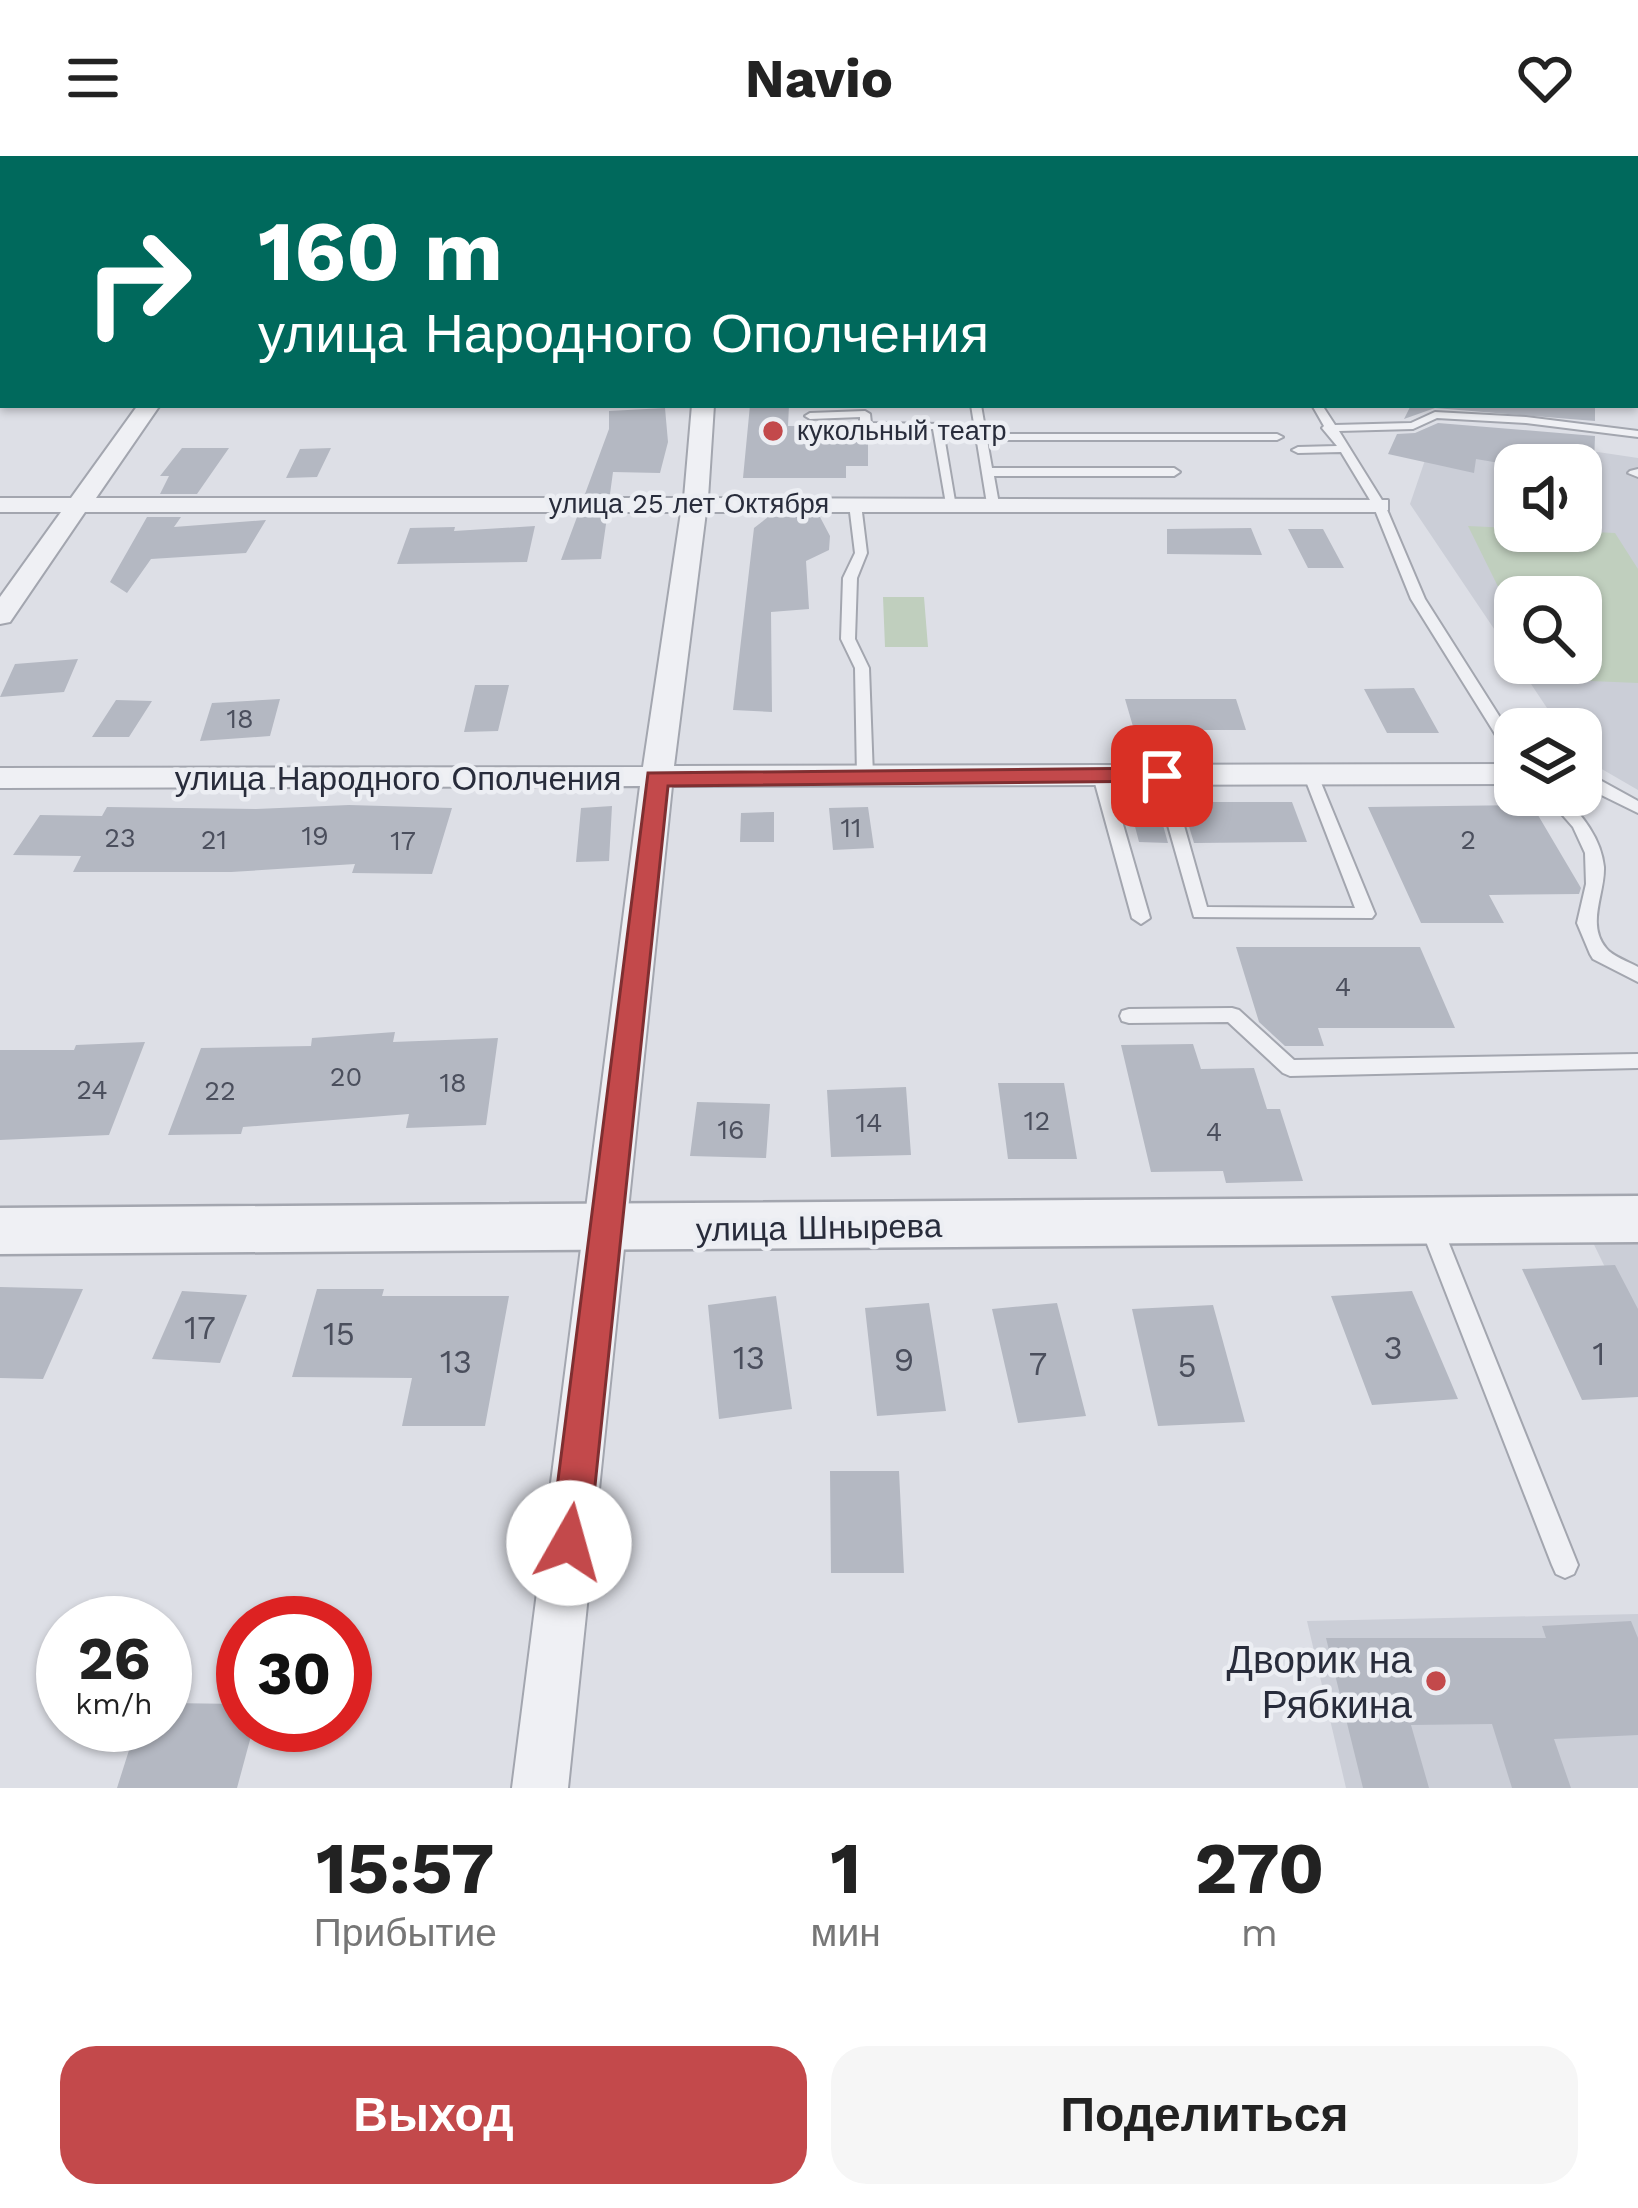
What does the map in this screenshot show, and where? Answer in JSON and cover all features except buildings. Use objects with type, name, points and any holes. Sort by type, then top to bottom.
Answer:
[{"type":"street","points":[[0,616],[147,408]]},
{"type":"street","points":[[540,1788],[703,408]]},
{"type":"street","name":"улица 25 лет Октября","points":[[0,505],[1379,505]]},
{"type":"street","name":"улица Народного Ополчения","points":[[0,778],[1494,774]]},
{"type":"street","name":"улица Шнырева","points":[[0,1232],[1638,1219]]},
{"type":"lane","points":[[976,408],[993,504]]},
{"type":"lane","points":[[1318,408],[1379,505],[1418,599],[1494,720]]},
{"type":"lane","points":[[1328,428],[1413,426],[1433,410],[1638,434]]},
{"type":"lane","points":[[810,416],[866,414],[866,426],[938,426],[952,504]]},
{"type":"lane","points":[[981,437],[1277,437]]},
{"type":"lane","points":[[1298,450],[1342,449]]},
{"type":"lane","points":[[987,472],[1174,472]]},
{"type":"lane","points":[[855,504],[861,553],[850,578],[848,639],[862,668],[865,776]]},
{"type":"lane","points":[[1101,776],[1141,918]]},
{"type":"lane","points":[[1162,776],[1200,913],[1366,914],[1312,776]]},
{"type":"lane","points":[[1602,790],[1638,808]]},
{"type":"lane","points":[[1576,816],[1584,823],[1599,882],[1586,923],[1599,954],[1638,974]]},
{"type":"lane","points":[[1129,1016],[1232,1015],[1290,1068],[1638,1060]]},
{"type":"lane","points":[[1429,1221],[1565,1564]]},
{"type":"shaded area","points":[[1436,428],[1544,444],[1494,444],[1494,552],[1602,552],[1602,453],[1638,458],[1638,790],[1602,769],[1602,708],[1547,708],[1531,684],[1602,684],[1602,576],[1494,576],[1494,629],[1410,504]]},
{"type":"shaded area","points":[[1638,1219],[1638,1335],[1582,1220]]},
{"type":"shaded area","points":[[1638,1614],[1638,1788],[1346,1788],[1307,1621]]},
{"type":"green space","points":[[1468,526],[1494,527],[1494,552],[1602,552],[1602,532],[1615,533],[1638,569],[1638,683],[1602,681],[1602,576],[1494,579]]},
{"type":"green space","points":[[883,597],[924,597],[928,647],[885,647]]},
{"type":"place","name":"кукольный театр","points":[[773,431]]},
{"type":"place","name":"Дворик на Рябкина","points":[[1436,1681]]},
{"type":"route","points":[[569,1543],[657,778],[1162,776]]}]
